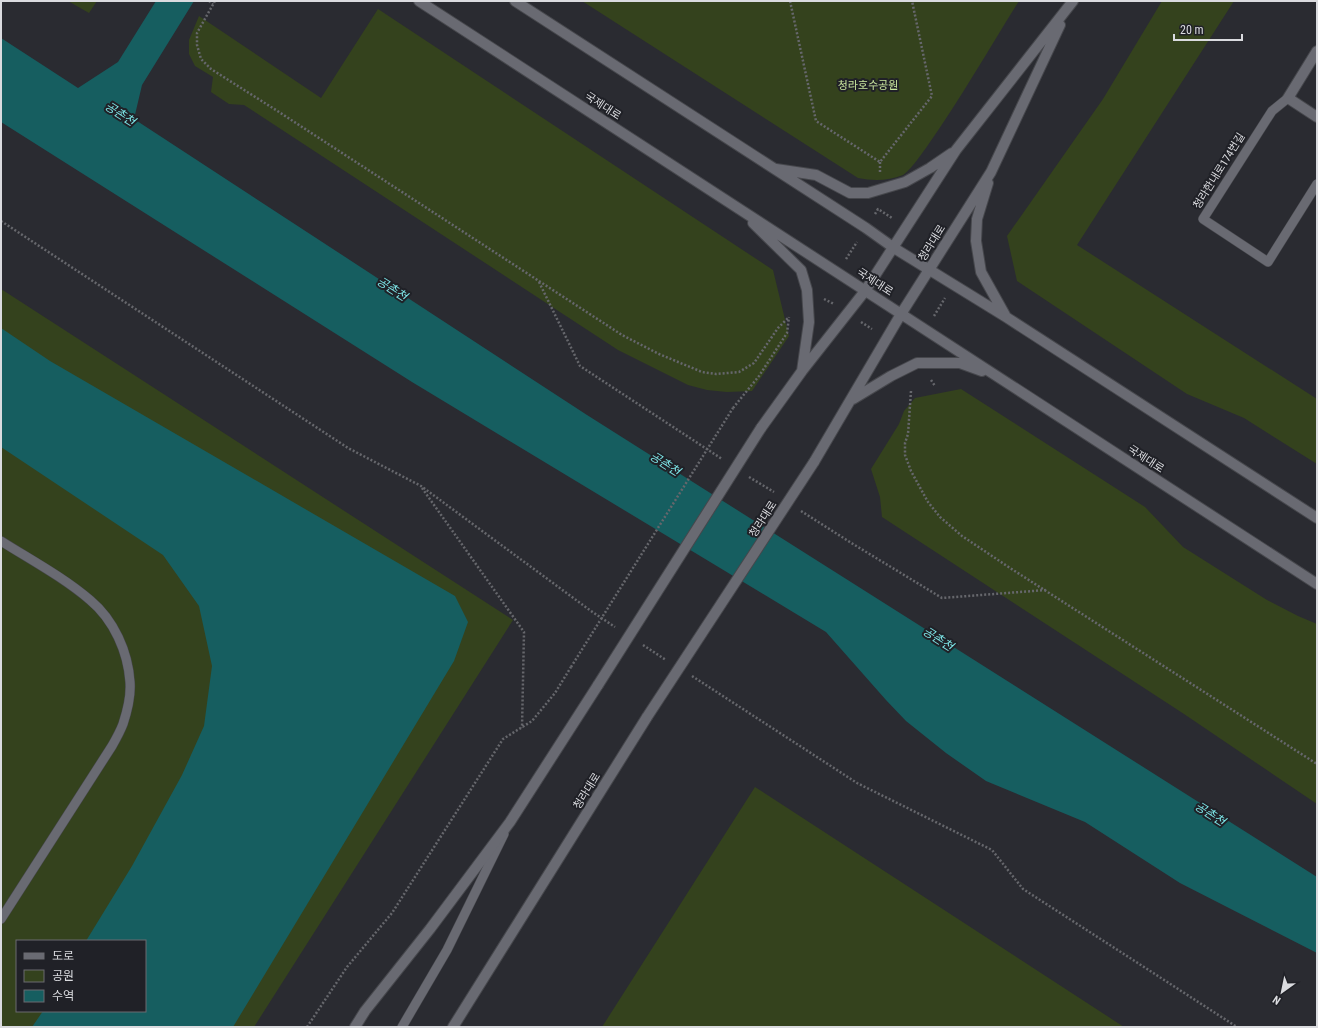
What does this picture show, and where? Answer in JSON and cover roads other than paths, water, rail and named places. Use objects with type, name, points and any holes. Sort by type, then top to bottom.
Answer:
[{"type":"main road","name":"국제대로","points":[[419,1],[1317,584]]},
{"type":"main road","points":[[515,1],[866,228],[894,248],[1006,317],[1317,518]]},
{"type":"main road","name":"청라대로","points":[[355,1027],[365,1011],[430,929],[510,822],[761,428],[802,371],[865,291],[956,150],[1070,5]]},
{"type":"main road","name":"청라대로","points":[[453,1027],[647,717],[814,462],[901,314],[991,172],[1070,5]]},
{"type":"main road","name":"청라한내로174번길","points":[[1288,98],[1317,51]]},
{"type":"main road","points":[[1288,98],[1317,117]]},
{"type":"main road","points":[[772,168],[816,175],[850,192],[868,193],[905,182],[930,168],[956,150]]},
{"type":"main road","points":[[991,172],[977,219],[976,241],[981,272],[1006,317]]},
{"type":"main road","points":[[737,208],[801,270],[808,290],[809,322],[802,371]]},
{"type":"main road","points":[[851,400],[891,376],[917,363],[960,363],[1002,379]]},
{"type":"lane","name":"청라한내로174번길","points":[[1288,98],[1272,111],[1203,219],[1268,262],[1317,184]]},
{"type":"lane","points":[[1,541],[72,586],[91,600],[107,618],[119,638],[126,660],[130,683],[128,705],[123,725],[112,746],[1,919]]},
{"type":"lane","points":[[402,1027],[447,950],[510,822]]},
{"type":"water","name":"공촌천","points":[[156,1],[194,1],[142,85],[134,119],[587,415],[1317,877],[1317,953],[1180,883],[1085,822],[986,781],[946,753],[906,721],[826,632],[412,382],[1,122],[1,38],[78,88],[118,62]]},
{"type":"water","points":[[1,328],[50,361],[455,596],[468,622],[454,661],[233,1027],[32,1027],[42,1012],[146,1012],[146,940],[87,940],[132,866],[182,775],[204,726],[212,666],[199,606],[163,555],[1,447]]},
{"type":"park label","name":"청라호수공원","points":[[868,85]]}]
